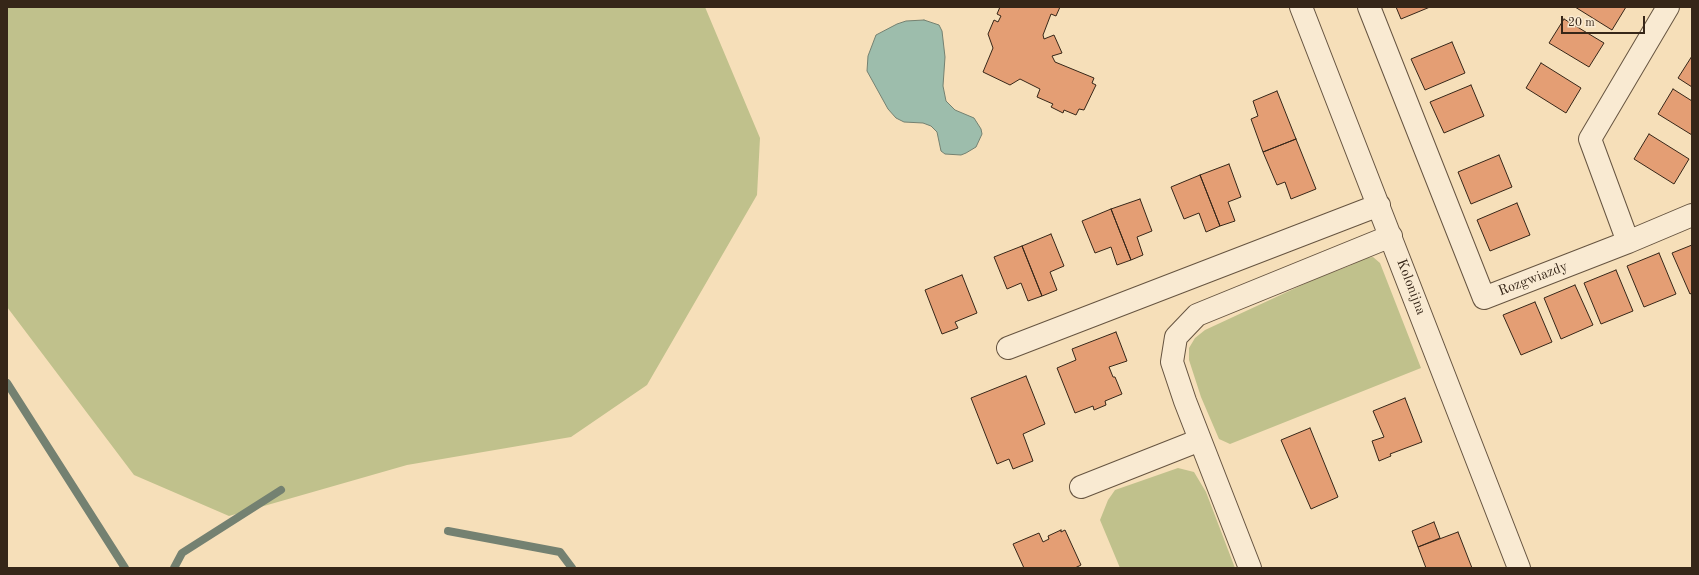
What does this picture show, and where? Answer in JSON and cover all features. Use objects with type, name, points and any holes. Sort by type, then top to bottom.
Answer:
[{"type":"street","name":"Kolonijna","points":[[1302,7],[1519,568]]},
{"type":"street","name":"Rozgwiazdy","points":[[1369,7],[1484,298],[1628,242]]},
{"type":"street","points":[[1668,7],[1590,139],[1628,242],[1692,215]]},
{"type":"street","points":[[1008,348],[1379,205]]},
{"type":"street","points":[[1250,568],[1200,440],[1172,362],[1176,337],[1197,315],[1391,236]]},
{"type":"street","points":[[1081,487],[1200,440]]},
{"type":"green space","points":[[7,7],[705,7],[760,138],[757,195],[647,385],[571,437],[407,465],[229,516],[134,475],[7,307]]},
{"type":"green space","points":[[1373,257],[1380,263],[1421,368],[1230,444],[1219,439],[1201,397],[1189,360],[1189,348],[1195,338],[1205,330],[1315,279],[1365,258]]},
{"type":"green space","points":[[1178,468],[1194,472],[1206,492],[1235,568],[1120,568],[1100,520],[1108,500],[1115,490]]},
{"type":"shaded area","points":[[924,20],[939,25],[942,31],[945,57],[943,86],[946,101],[955,110],[974,118],[981,129],[982,134],[976,147],[961,155],[945,154],[941,151],[937,132],[931,126],[923,123],[904,122],[896,118],[888,109],[867,71],[868,56],[876,35],[906,21]]},
{"type":"building","points":[[1000,7],[1060,7],[1056,16],[1051,14],[1043,35],[1044,39],[1054,35],[1062,53],[1052,56],[1055,62],[1094,78],[1092,83],[1096,85],[1084,110],[1079,109],[1076,115],[1064,110],[1063,113],[1051,107],[1053,104],[1037,97],[1040,89],[1020,79],[1010,85],[983,72],[993,48],[988,34],[994,20],[998,22],[1001,16],[997,14]]},
{"type":"building","points":[[1396,7],[1430,7],[1401,19]]},
{"type":"building","points":[[1575,7],[1626,7],[1612,30]]},
{"type":"building","points":[[1564,19],[1604,43],[1589,67],[1549,43]]},
{"type":"building","points":[[1452,42],[1465,73],[1425,90],[1411,59]]},
{"type":"building","points":[[1692,56],[1692,87],[1678,78]]},
{"type":"building","points":[[1541,63],[1581,88],[1566,113],[1526,88]]},
{"type":"building","points":[[1471,85],[1484,116],[1444,133],[1430,102]]},
{"type":"building","points":[[1673,89],[1692,101],[1692,135],[1658,114]]},
{"type":"building","points":[[1277,91],[1296,139],[1263,152],[1251,119],[1258,116],[1253,101]]},
{"type":"building","points":[[1649,134],[1689,159],[1674,184],[1634,159]]},
{"type":"building","points":[[1296,139],[1316,189],[1291,199],[1285,182],[1277,185],[1263,152]]},
{"type":"building","points":[[1499,155],[1512,187],[1471,204],[1458,172]]},
{"type":"building","points":[[1229,164],[1241,197],[1228,202],[1235,221],[1220,226],[1200,175]]},
{"type":"building","points":[[1200,175],[1220,226],[1206,232],[1199,213],[1184,219],[1171,187]]},
{"type":"building","points":[[1140,199],[1152,231],[1137,237],[1143,255],[1131,260],[1111,209]]},
{"type":"building","points":[[1517,203],[1530,235],[1490,251],[1477,220]]},
{"type":"building","points":[[1111,209],[1131,260],[1117,265],[1111,247],[1095,253],[1082,221]]},
{"type":"building","points":[[1051,234],[1064,266],[1050,272],[1057,290],[1042,296],[1022,246]]},
{"type":"building","points":[[1692,245],[1692,293],[1690,294],[1672,253]]},
{"type":"building","points":[[1022,246],[1042,296],[1028,301],[1021,283],[1007,289],[994,257]]},
{"type":"building","points":[[1659,253],[1676,294],[1644,307],[1627,266]]},
{"type":"building","points":[[1616,270],[1633,311],[1601,324],[1584,283]]},
{"type":"building","points":[[962,275],[977,313],[955,322],[958,328],[942,334],[925,290]]},
{"type":"building","points":[[1575,285],[1593,325],[1561,339],[1544,298]]},
{"type":"building","points":[[1535,302],[1552,342],[1521,355],[1503,315]]},
{"type":"building","points":[[1116,332],[1127,361],[1109,367],[1122,394],[1105,401],[1106,405],[1094,410],[1093,406],[1075,413],[1057,368],[1076,360],[1072,349]]},
{"type":"building","points":[[1026,376],[1045,424],[1023,434],[1033,461],[1013,469],[1009,459],[997,464],[971,398]]},
{"type":"building","points":[[1405,398],[1422,442],[1390,454],[1391,456],[1379,461],[1372,441],[1384,437],[1373,411]]},
{"type":"building","points":[[1310,428],[1338,497],[1311,509],[1281,440]]},
{"type":"building","points":[[1434,522],[1440,538],[1418,547],[1412,531]]},
{"type":"building","points":[[1061,530],[1061,532],[1065,530],[1081,565],[1075,568],[1024,568],[1013,544],[1039,533],[1043,542],[1049,539],[1048,536]]},
{"type":"building","points":[[1458,532],[1472,568],[1426,568],[1418,547]]},
{"type":"waterway","points":[[7,383],[125,568]]},
{"type":"waterway","points":[[174,568],[182,553],[281,490]]},
{"type":"waterway","points":[[448,531],[560,552],[572,568]]}]
